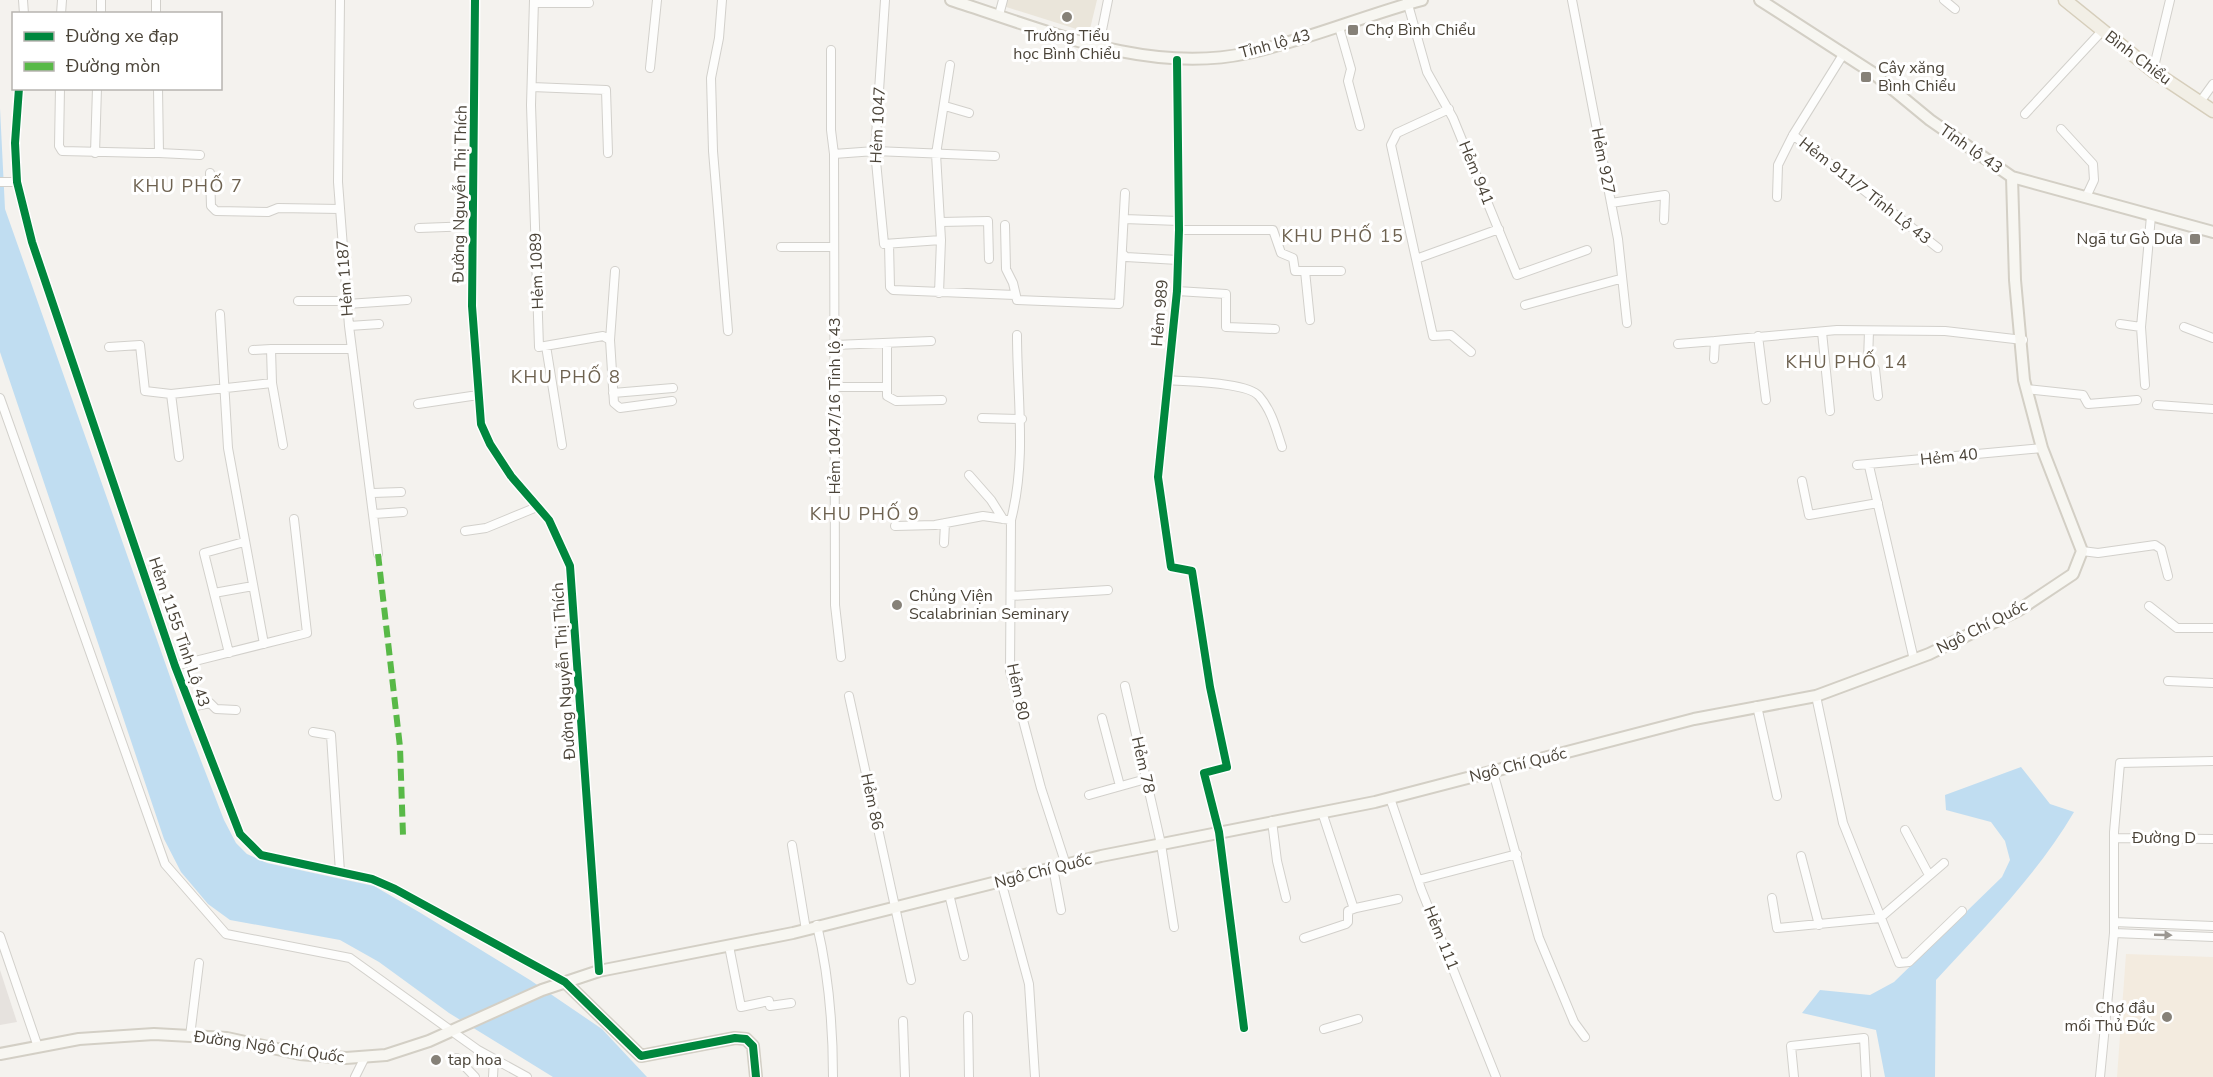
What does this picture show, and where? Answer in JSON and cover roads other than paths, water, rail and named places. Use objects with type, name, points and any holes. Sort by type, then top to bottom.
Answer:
[{"type":"main road","name":"Tỉnh lộ 43","points":[[951,0],[1099,45],[1177,60],[1247,53],[1339,27],[1407,2],[1422,0]]},
{"type":"main road","name":"Tỉnh lộ 43","points":[[1760,0],[1873,73],[1930,120],[2012,177],[2213,232]]},
{"type":"main road","name":"Bình Chiểu","points":[[2065,0],[2153,71],[2213,111]]},
{"type":"main road","points":[[2012,177],[2014,271],[2023,340],[2026,388],[2042,448],[2082,551]]},
{"type":"main road","name":"Ngô Chí Quốc","points":[[462,1027],[542,990],[599,971],[806,930],[817,925],[1065,865],[1390,798],[1694,719],[1815,696],[1914,660],[2019,610],[2073,574],[2082,551]]},
{"type":"main road","points":[[565,982],[641,1056],[735,1038],[746,1039],[753,1046],[756,1077]]},
{"type":"main road","name":"Đường Ngô Chí Quốc","points":[[0,1054],[115,1035],[227,1038],[300,1054],[346,1058],[365,1057],[386,1055],[462,1027]]},
{"type":"street","name":"Hẻm 1187","points":[[340,0],[340,209],[349,326],[373,493],[378,554]]},
{"type":"street","name":"Đường Nguyễn Thị Thích","points":[[475,0],[472,306],[481,424],[490,444],[511,476],[549,520],[562,544],[570,566],[599,971]]},
{"type":"street","points":[[650,68],[657,0]]},
{"type":"street","points":[[722,0],[719,38],[711,78],[713,151],[728,331]]},
{"type":"street","name":"Hẻm 1047","points":[[885,0],[875,151],[882,242],[889,244],[891,289],[1015,295],[1017,300],[1119,304],[1123,254]]},
{"type":"street","points":[[999,15],[1003,0]]},
{"type":"street","points":[[1099,45],[1108,0]]},
{"type":"street","name":"Hẻm 927","points":[[1572,0],[1618,239],[1620,279],[1627,323]]},
{"type":"street","points":[[1944,0],[1955,9]]},
{"type":"street","points":[[2153,71],[2170,0]]},
{"type":"street","points":[[534,2],[590,3]]},
{"type":"street","name":"Hẻm 1089","points":[[534,2],[532,87],[539,347],[546,345]]},
{"type":"street","name":"Hẻm 941","points":[[1407,2],[1427,72],[1449,109],[1516,275],[1587,250]]},
{"type":"street","points":[[1339,27],[1351,69],[1348,81],[1360,126]]},
{"type":"street","points":[[2025,114],[2102,31]]},
{"type":"street","name":"Hẻm 1047/16 Tỉnh lộ 43","points":[[831,50],[831,130],[834,154],[835,605],[841,657]]},
{"type":"street","points":[[1777,197],[1778,165],[1793,135],[1844,53]]},
{"type":"street","name":"Hẻm 989","points":[[1177,60],[1179,226],[1177,291],[1158,477],[1172,567],[1192,571],[1210,687],[1227,767],[1204,773],[1219,832]]},
{"type":"street","points":[[939,293],[941,222],[936,154],[950,65]]},
{"type":"street","points":[[2200,102],[2213,84]]},
{"type":"street","points":[[532,87],[606,90],[608,153]]},
{"type":"street","name":"Hẻm 1155 Tỉnh Lộ 43","points":[[19,90],[13,181],[175,666],[240,834],[261,855],[372,879],[395,889],[565,982]]},
{"type":"street","points":[[60,90],[59,146],[62,151],[200,155]]},
{"type":"street","points":[[94,153],[97,90]]},
{"type":"street","points":[[158,90],[159,153]]},
{"type":"street","points":[[945,106],[969,113]]},
{"type":"street","points":[[1449,109],[1397,133],[1391,145],[1433,336],[1451,335],[1472,352]]},
{"type":"street","points":[[2061,129],[2093,164],[2094,180],[2086,197]]},
{"type":"street","name":"Hẻm 911/7 Tỉnh Lộ 43","points":[[1793,135],[1938,248]]},
{"type":"street","points":[[834,154],[875,151],[995,156]]},
{"type":"street","points":[[210,173],[211,206],[216,211],[268,212],[278,208],[340,209]]},
{"type":"street","points":[[0,182],[13,181]]},
{"type":"street","points":[[1125,193],[1123,254],[1126,257],[1178,260]]},
{"type":"street","points":[[1611,203],[1665,195],[1664,220]]},
{"type":"street","points":[[2145,385],[2141,327],[2151,216]]},
{"type":"street","points":[[1124,219],[1179,226],[1273,230],[1281,253],[1293,258],[1295,271],[1341,271]]},
{"type":"street","points":[[941,222],[988,221],[989,260]]},
{"type":"street","points":[[1005,225],[1006,269],[1015,295]]},
{"type":"street","points":[[419,228],[473,226]]},
{"type":"street","points":[[1416,259],[1498,229]]},
{"type":"street","points":[[889,244],[941,240]]},
{"type":"street","points":[[781,247],[834,247]]},
{"type":"street","points":[[615,271],[610,340],[614,403],[620,408],[672,400]]},
{"type":"street","points":[[1305,271],[1310,320]]},
{"type":"street","points":[[1525,305],[1620,279]]},
{"type":"street","points":[[1177,291],[1226,294],[1227,327],[1275,329]]},
{"type":"street","points":[[298,301],[407,300]]},
{"type":"street","points":[[220,314],[228,448],[264,644]]},
{"type":"street","points":[[349,326],[379,324]]},
{"type":"street","points":[[2120,324],[2141,327]]},
{"type":"street","points":[[2184,327],[2213,338]]},
{"type":"street","points":[[1678,344],[1758,336],[1869,331],[1945,331],[2023,340]]},
{"type":"street","points":[[1869,331],[1868,362],[1875,369],[1878,396]]},
{"type":"street","points":[[1822,332],[1830,411]]},
{"type":"street","name":"Hẻm 80","points":[[1017,335],[1022,419],[1015,503],[1007,520],[1011,596],[1010,671],[1041,788],[1065,865]]},
{"type":"street","points":[[561,445],[546,345],[603,336],[610,340]]},
{"type":"street","points":[[1758,336],[1766,400]]},
{"type":"street","points":[[835,345],[931,341]]},
{"type":"street","points":[[1714,359],[1715,341]]},
{"type":"street","points":[[887,343],[887,396],[891,399],[942,400]]},
{"type":"street","points":[[109,347],[140,345],[145,391],[171,394],[225,390],[272,383]]},
{"type":"street","points":[[253,350],[352,349]]},
{"type":"street","points":[[271,350],[272,383],[283,445]]},
{"type":"street","points":[[1167,380],[1243,387],[1258,394],[1271,414],[1282,447]]},
{"type":"street","points":[[835,387],[886,387]]},
{"type":"street","points":[[613,393],[673,388]]},
{"type":"street","points":[[2026,388],[2083,395],[2088,404],[2137,400]]},
{"type":"street","points":[[171,394],[179,457]]},
{"type":"street","points":[[418,404],[478,395]]},
{"type":"street","points":[[0,398],[2,416],[165,864],[226,933],[350,958],[451,1032],[527,1077]]},
{"type":"street","points":[[2157,405],[2213,409]]},
{"type":"street","points":[[982,418],[1022,419]]},
{"type":"street","name":"Hẻm 40","points":[[1857,465],[1869,466],[2042,448]]},
{"type":"street","points":[[1869,466],[1914,660]]},
{"type":"street","points":[[969,475],[1007,520]]},
{"type":"street","points":[[1802,480],[1809,515],[1878,503]]},
{"type":"street","points":[[373,493],[400,492]]},
{"type":"street","points":[[465,531],[486,528],[537,507]]},
{"type":"street","points":[[374,514],[403,512]]},
{"type":"street","points":[[895,526],[945,523],[983,516],[1007,520]]},
{"type":"street","points":[[175,666],[307,633],[294,519]]},
{"type":"street","points":[[944,543],[945,523]]},
{"type":"street","points":[[229,652],[206,550],[244,542]]},
{"type":"street","points":[[2082,551],[2098,553],[2155,545],[2161,549],[2168,576]]},
{"type":"street","points":[[214,592],[253,586]]},
{"type":"street","points":[[1011,596],[1108,590]]},
{"type":"street","points":[[2149,606],[2177,628],[2213,628]]},
{"type":"street","points":[[2168,681],[2213,683]]},
{"type":"street","name":"Hẻm 78","points":[[1125,686],[1161,844],[1174,927]]},
{"type":"street","name":"Hẻm 86","points":[[849,696],[910,980]]},
{"type":"street","points":[[1815,696],[1843,822],[1899,963],[1909,962],[1962,911]]},
{"type":"street","points":[[191,707],[210,703],[216,709],[236,710]]},
{"type":"street","points":[[1757,706],[1778,796]]},
{"type":"street","points":[[1102,718],[1120,786]]},
{"type":"street","points":[[312,732],[331,735],[340,872]]},
{"type":"street","points":[[2100,1077],[2114,933],[2115,838],[2120,763],[2213,760]]},
{"type":"street","points":[[1493,772],[1539,938],[1574,1022],[1585,1037]]},
{"type":"street","points":[[1089,795],[1146,779]]},
{"type":"street","name":"Hẻm 111","points":[[1390,798],[1418,880],[1496,1077]]},
{"type":"street","points":[[1322,812],[1353,906],[1356,908]]},
{"type":"street","points":[[1272,821],[1277,861],[1286,898]]},
{"type":"street","points":[[1905,830],[1929,875]]},
{"type":"street","points":[[1219,832],[1244,1028]]},
{"type":"street","name":"Đường D","points":[[2115,838],[2213,839]]},
{"type":"street","points":[[792,845],[806,930]]},
{"type":"street","points":[[1418,880],[1517,854]]},
{"type":"street","points":[[1801,856],[1819,925]]},
{"type":"street","points":[[1772,898],[1777,928],[1880,918],[1944,863]]},
{"type":"street","points":[[1053,868],[1061,910]]},
{"type":"street","points":[[1001,881],[1029,984],[1035,1077]]},
{"type":"street","points":[[949,894],[964,956]]},
{"type":"street","points":[[1304,938],[1346,924],[1348,911],[1398,899]]},
{"type":"street","points":[[2114,922],[2213,926]]},
{"type":"street","points":[[817,925],[824,955],[833,1022],[833,1077]]},
{"type":"street","points":[[2114,933],[2213,937]]},
{"type":"street","points":[[0,936],[38,1047]]},
{"type":"street","points":[[729,946],[741,1007],[769,1001],[770,1006],[791,1003]]},
{"type":"street","points":[[190,1036],[198,963]]},
{"type":"street","points":[[968,1016],[969,1077]]},
{"type":"street","points":[[1324,1029],[1358,1019]]},
{"type":"street","points":[[903,1021],[905,1077]]},
{"type":"street","points":[[1794,1077],[1791,1046],[1864,1038],[1866,1077]]},
{"type":"street","points":[[355,1077],[365,1057]]},
{"type":"street","points":[[457,1058],[475,1077]]},
{"type":"street","points":[[493,1077],[494,1059]]},
{"type":"water","points":[[0,108],[5,209],[186,722],[224,820],[236,843],[247,854],[267,863],[374,886],[530,980],[602,1029],[647,1077],[553,1077],[449,1013],[379,962],[340,940],[230,920],[208,904],[181,872],[164,839],[0,352]]},
{"type":"water","points":[[2021,767],[2050,804],[2074,812],[2027,879],[1936,980],[1935,1077],[1885,1077],[1876,1030],[1802,1013],[1820,990],[1870,995],[1894,982],[2002,877],[2010,860],[2005,841],[1991,822],[1946,810],[1945,795]]},
{"type":"place","name":"Trường Tiểu học Bình Chiểu","points":[[1067,17]]},
{"type":"place","name":"Chợ Bình Chiểu","points":[[1353,30]]},
{"type":"place","name":"Cây xăng Bình Chiểu","points":[[1866,77]]},
{"type":"place","name":"Ngã tư Gò Dưa","points":[[2195,239]]},
{"type":"place","name":"Chủng Viện Scalabrinian Seminary","points":[[897,605]]},
{"type":"place","name":"Chợ đầu mối Thủ Đức","points":[[2167,1017]]},
{"type":"place","name":"tap hoa","points":[[436,1060]]},
{"type":"district","name":"KHU PHỐ 7","points":[[188,186]]},
{"type":"district","name":"KHU PHỐ 15","points":[[1343,236]]},
{"type":"district","name":"KHU PHỐ 14","points":[[1847,362]]},
{"type":"district","name":"KHU PHỐ 8","points":[[566,377]]},
{"type":"district","name":"KHU PHỐ 9","points":[[865,514]]}]
